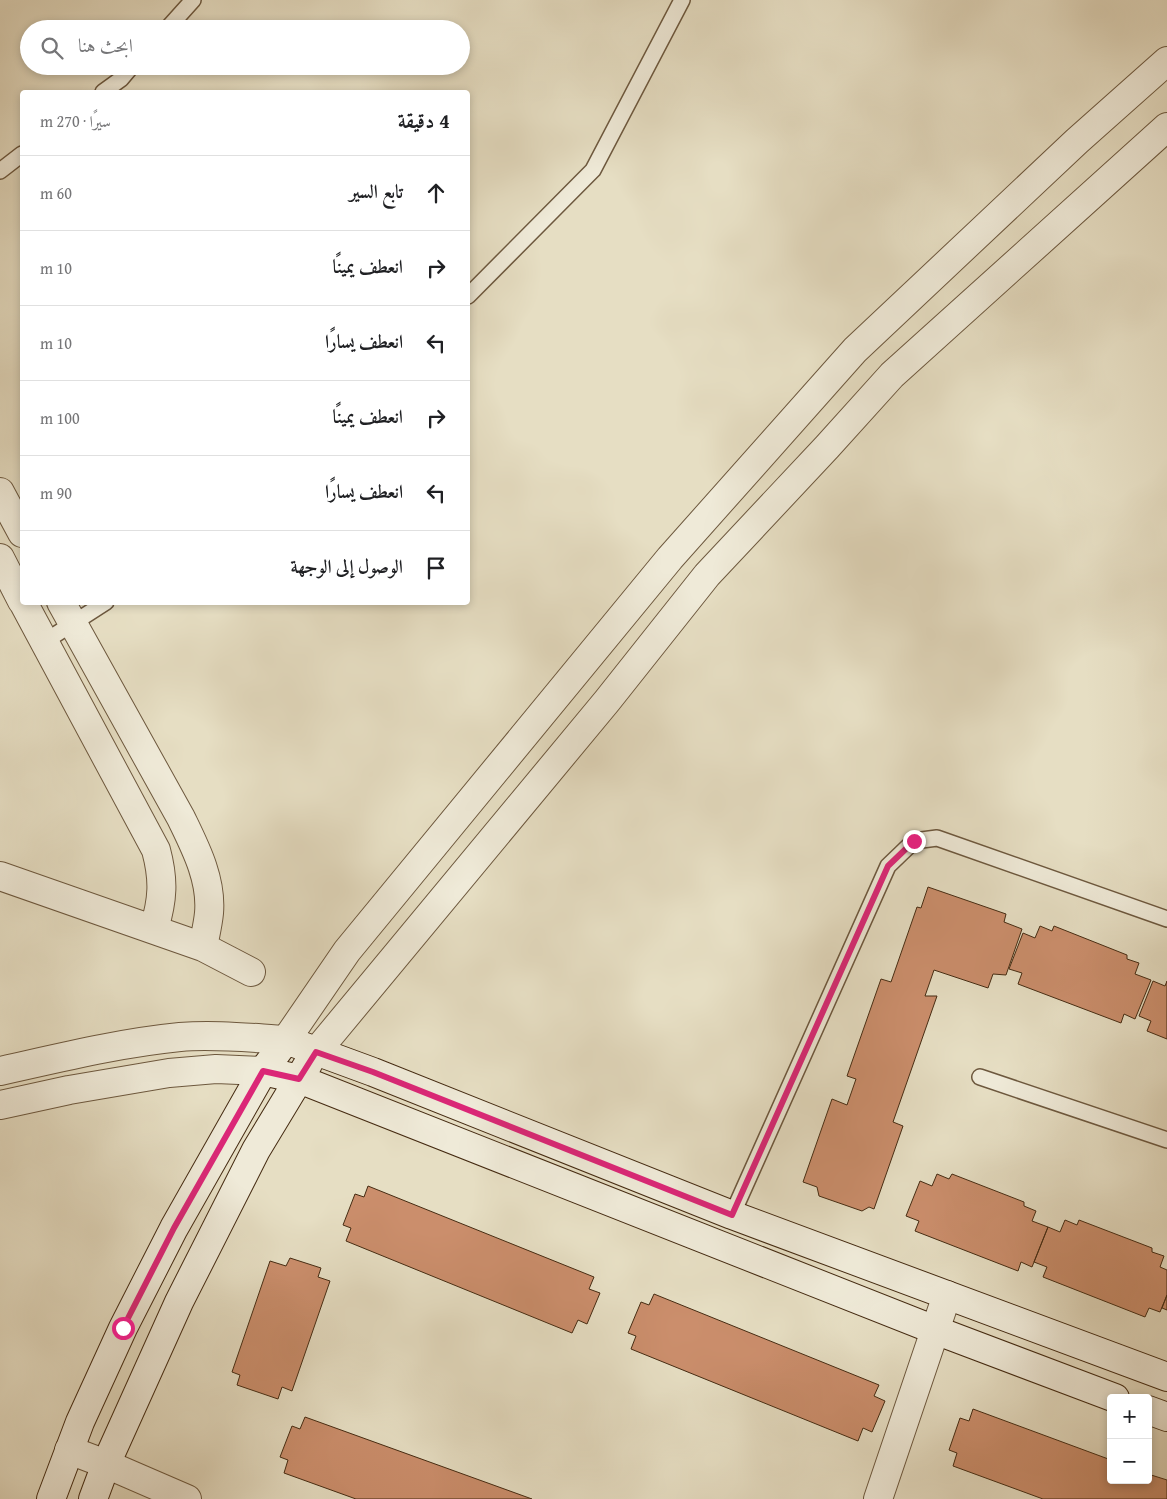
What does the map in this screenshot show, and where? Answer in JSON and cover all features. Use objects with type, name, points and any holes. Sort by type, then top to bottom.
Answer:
[{"type":"street","points":[[51,1499],[80,1422],[127,1319],[174,1228],[263,1071],[347,950],[670,558],[855,350],[1077,141],[1167,61]]},
{"type":"street","points":[[93,1499],[106,1464],[179,1302],[256,1150],[316,1052],[607,701],[706,575],[892,375],[1167,127]]},
{"type":"street","points":[[0,492],[20,529]]},
{"type":"street","points":[[0,558],[20,596]]},
{"type":"street","points":[[25,605],[156,850],[161,869],[162,889],[160,909],[154,929]]},
{"type":"street","points":[[66,613],[181,818],[194,845],[205,874],[209,894],[209,912],[203,947]]},
{"type":"street","points":[[0,876],[203,947],[251,972]]},
{"type":"street","points":[[0,1071],[79,1054],[181,1037],[221,1036],[286,1040],[373,1072],[732,1215],[1167,1377]]},
{"type":"street","points":[[0,1105],[69,1090],[169,1073],[216,1069],[263,1071],[299,1079],[935,1330],[1107,1395]]},
{"type":"street","points":[[878,1499],[948,1295]]},
{"type":"street","points":[[1152,1411],[1167,1417]]},
{"type":"street","points":[[70,1450],[187,1499]]},
{"type":"lane","points":[[175,20],[193,0]]},
{"type":"lane","points":[[470,294],[593,170],[682,0]]},
{"type":"lane","points":[[106,90],[124,75]]},
{"type":"lane","points":[[0,171],[20,156]]},
{"type":"lane","points":[[44,642],[66,613],[95,605]]},
{"type":"lane","points":[[732,1215],[888,866],[914,841],[937,838],[1167,919]]},
{"type":"lane","points":[[980,1077],[1167,1140]]},
{"type":"building","points":[[928,887],[1006,914],[1004,922],[1022,929],[1006,975],[993,974],[988,988],[934,970],[925,996],[937,996],[893,1122],[903,1126],[874,1209],[869,1207],[862,1211],[819,1196],[817,1187],[803,1182],[832,1099],[847,1105],[856,1079],[847,1076],[881,979],[891,982],[917,907],[921,908]]},
{"type":"building","points":[[1040,926],[1052,931],[1054,926],[1127,955],[1127,959],[1139,963],[1135,974],[1151,980],[1135,1019],[1124,1014],[1121,1023],[1018,984],[1022,973],[1009,969],[1023,933],[1035,938]]},
{"type":"building","points":[[1153,981],[1165,986],[1167,981],[1167,1039],[1147,1031],[1151,1021],[1139,1016]]},
{"type":"building","points":[[937,1174],[949,1179],[952,1174],[1024,1202],[1024,1206],[1036,1211],[1032,1221],[1048,1227],[1032,1267],[1021,1262],[1018,1271],[915,1231],[919,1221],[906,1216],[920,1181],[932,1186]]},
{"type":"building","points":[[368,1186],[594,1277],[589,1289],[600,1293],[587,1324],[578,1320],[572,1333],[346,1241],[351,1228],[343,1225],[355,1194],[364,1197]]},
{"type":"building","points":[[1065,1220],[1077,1225],[1079,1220],[1152,1248],[1152,1252],[1164,1256],[1160,1267],[1167,1270],[1167,1295],[1160,1312],[1149,1308],[1145,1317],[1043,1277],[1047,1267],[1034,1262],[1048,1227],[1060,1232]]},
{"type":"building","points":[[290,1258],[321,1268],[318,1277],[330,1281],[292,1391],[282,1387],[278,1399],[237,1385],[240,1375],[232,1372],[270,1261],[286,1266]]},
{"type":"building","points":[[654,1294],[879,1385],[874,1396],[885,1401],[872,1432],[863,1428],[858,1441],[631,1349],[636,1336],[628,1333],[641,1302],[649,1305]]},
{"type":"building","points":[[1167,1295],[1167,1310],[1162,1308]]},
{"type":"building","points":[[973,1409],[1107,1459],[1107,1484],[1152,1484],[1152,1475],[1167,1480],[1167,1499],[1043,1499],[953,1466],[957,1453],[949,1450],[960,1418],[969,1421]]},
{"type":"building","points":[[305,1417],[532,1499],[356,1499],[284,1473],[288,1460],[280,1457],[292,1426],[300,1429]]},
{"type":"route","points":[[123,1328],[174,1228],[263,1071],[299,1079],[316,1052],[373,1072],[732,1215],[888,866],[914,841]]}]
